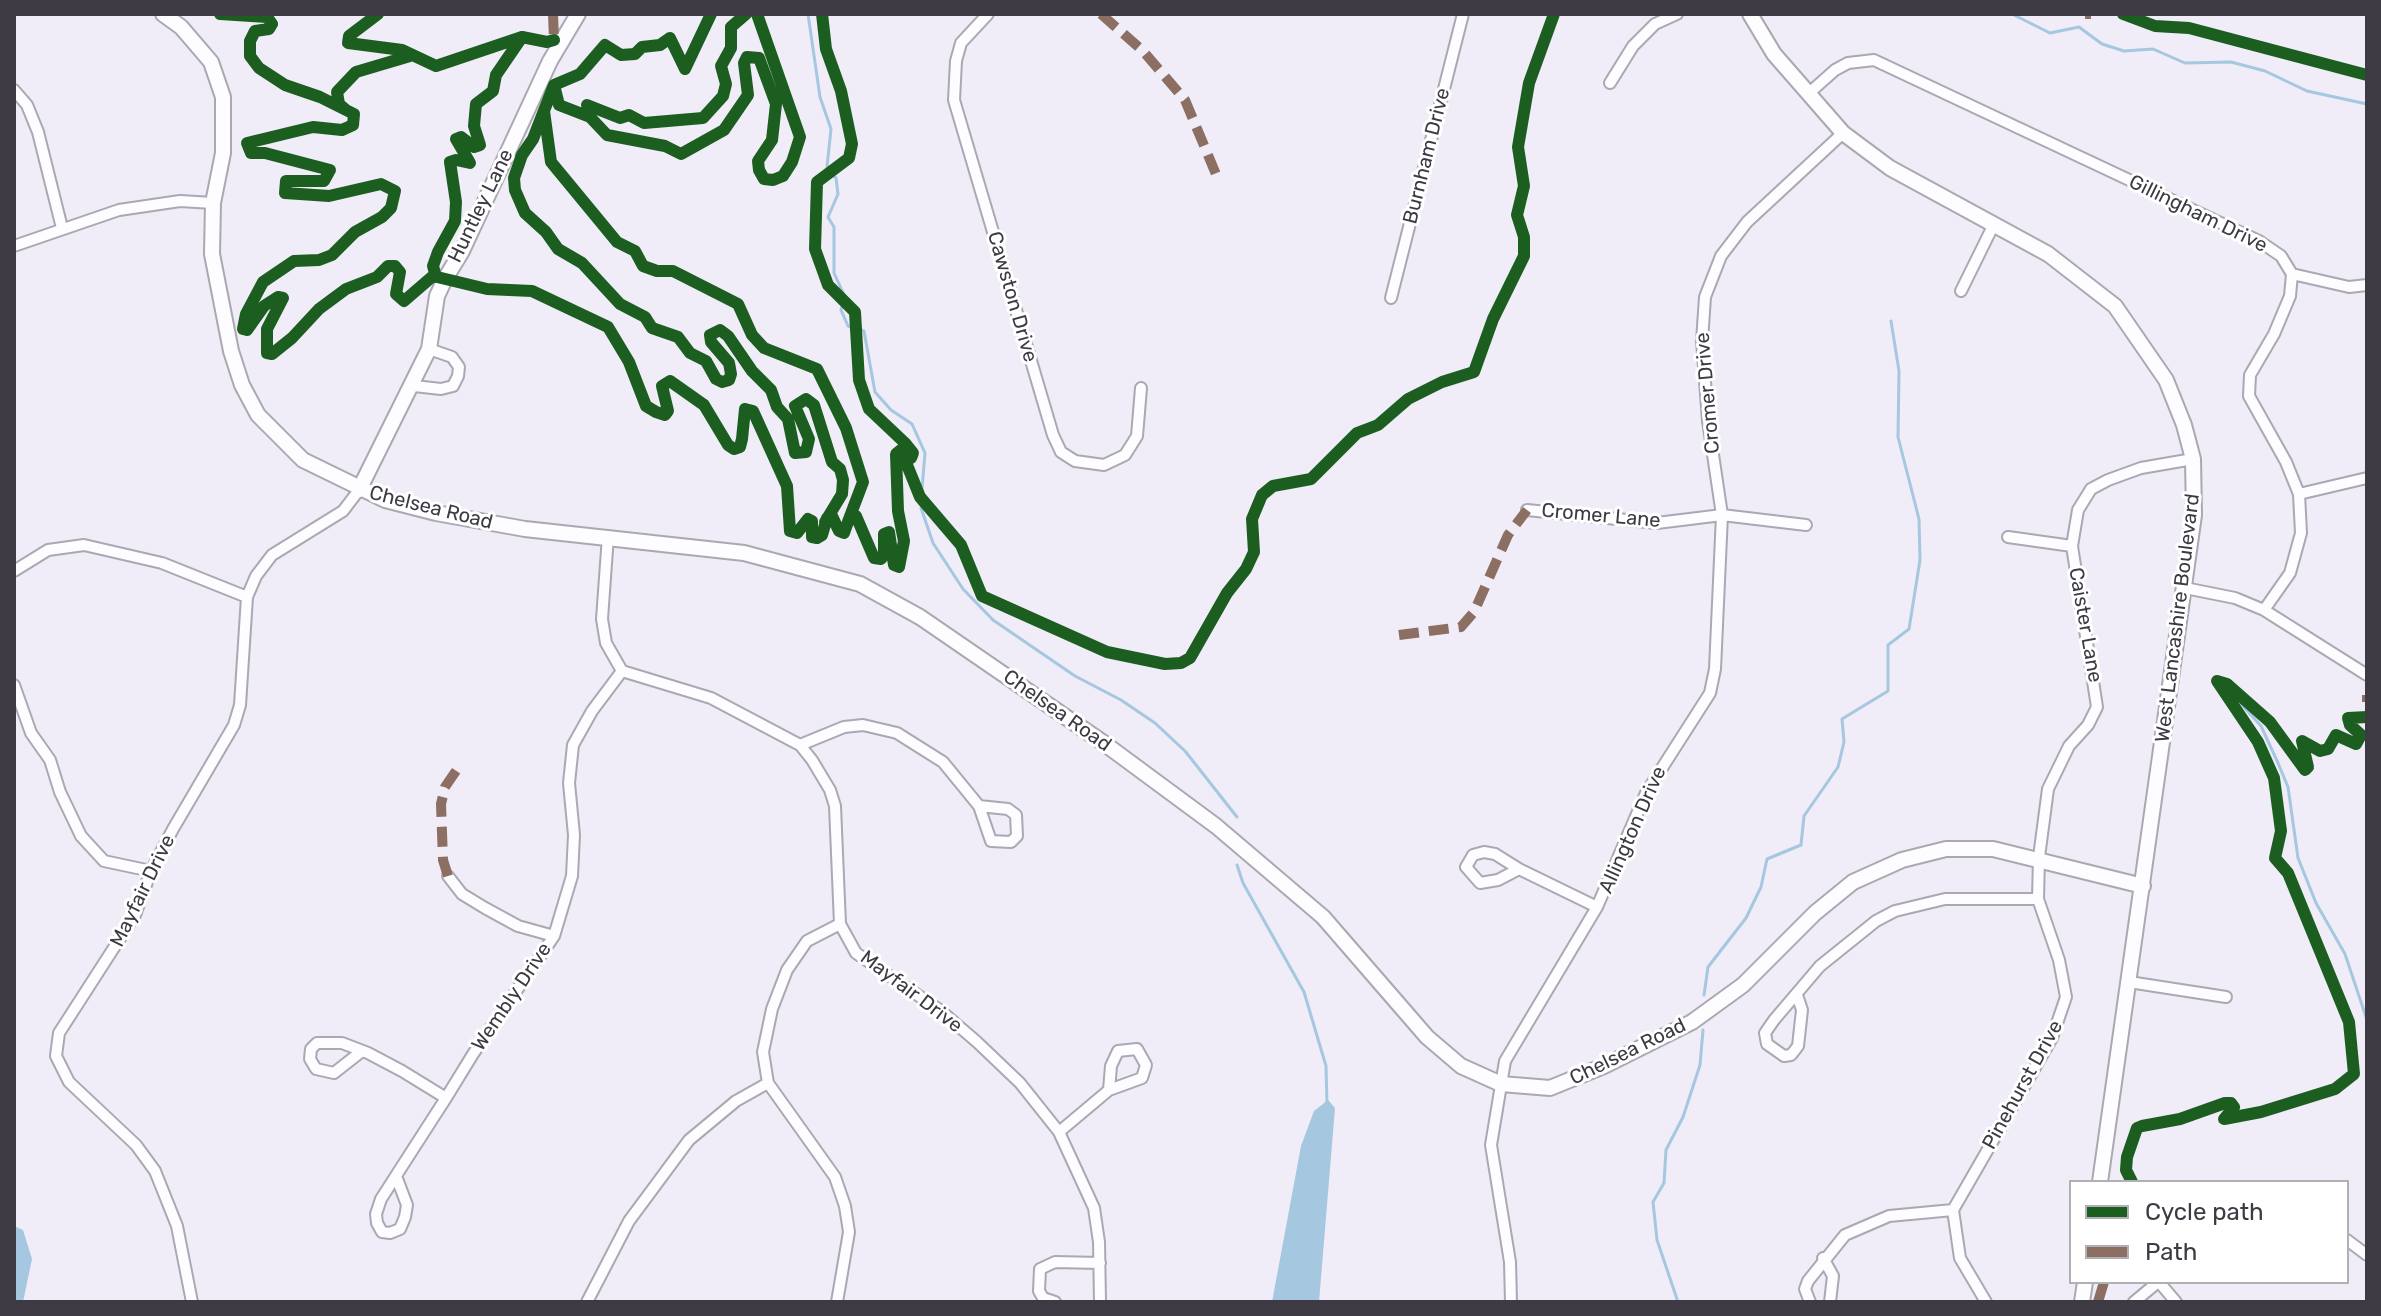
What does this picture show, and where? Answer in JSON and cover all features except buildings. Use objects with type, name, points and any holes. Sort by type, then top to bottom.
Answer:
[{"type":"street","name":"Chelsea Road","points":[[163,14],[181,27],[211,62],[223,97],[223,153],[213,203],[212,254],[242,385],[258,415],[303,460],[359,490],[436,513],[525,529],[730,551],[789,563],[860,584],[920,617],[1105,744],[1216,826],[1323,917],[1427,1037],[1461,1066],[1501,1084],[1550,1088],[1604,1066],[1692,1022],[1743,985],[1815,913],[1853,882],[1902,860],[1946,849],[1993,849],[2039,857],[2143,886]]},
{"type":"street","name":"Huntley Lane","points":[[359,490],[414,386],[429,349],[441,288],[469,237],[550,61],[578,14]]},
{"type":"street","name":"Cawston Drive","points":[[988,14],[961,43],[956,61],[954,100],[1053,435],[1061,452],[1075,461],[1104,465],[1125,455],[1137,436],[1141,388]]},
{"type":"street","name":"Burnham Drive","points":[[1391,298],[1463,14]]},
{"type":"street","points":[[1610,83],[1633,46],[1655,24],[1677,14]]},
{"type":"street","name":"West Lancashire Boulevard","points":[[1750,14],[1774,54],[1843,133],[1890,168],[1994,224],[2080,277],[2122,314],[2166,380],[2193,459],[2194,515],[2185,588],[2100,1180]]},
{"type":"street","name":"Gillingham Drive","points":[[1808,94],[1835,70],[1848,63],[1874,60],[2259,241],[2281,256],[2292,274]]},
{"type":"street","points":[[14,90],[27,105],[38,132],[62,228]]},
{"type":"street","name":"Cromer Drive","points":[[1722,515],[1708,421],[1702,341],[1708,286],[1721,256],[1747,222],[1843,133]]},
{"type":"street","points":[[14,246],[119,210],[180,201],[213,203]]},
{"type":"street","points":[[1961,291],[1994,224]]},
{"type":"street","points":[[2264,610],[2290,573],[2297,554],[2301,533],[2299,494],[2286,462],[2254,409],[2248,386],[2250,375],[2283,315],[2292,274],[2349,287],[2367,285]]},
{"type":"street","points":[[414,386],[441,389],[453,386],[458,376],[459,367],[452,357],[429,349]]},
{"type":"street","name":"Caister Lane","points":[[2039,857],[2048,789],[2069,746],[2088,725],[2097,707],[2095,677],[2072,546],[2078,510],[2091,489],[2141,468],[2193,459]]},
{"type":"street","points":[[2299,494],[2367,478]]},
{"type":"street","name":"Mayfair Drive","points":[[192,1302],[177,1226],[155,1171],[136,1145],[69,1082],[56,1056],[59,1033],[78,1000],[111,958],[135,915],[151,871],[234,725],[240,705],[247,597],[256,576],[272,555],[343,511],[359,490]]},
{"type":"street","name":"Cromer Lane","points":[[1527,510],[1657,523],[1722,515],[1763,517],[1806,525]]},
{"type":"street","name":"Allington Drive","points":[[1511,1302],[1510,1262],[1491,1145],[1505,1061],[1516,1038],[1560,974],[1597,907],[1655,774],[1710,693],[1718,634],[1722,515]]},
{"type":"street","points":[[608,536],[602,619],[606,643],[622,671],[711,698],[800,745],[830,790],[835,806],[840,924],[807,941],[787,970],[772,1009],[763,1052],[768,1083],[835,1177],[845,1206],[849,1232],[837,1302]]},
{"type":"street","points":[[2008,537],[2072,546]]},
{"type":"street","points":[[14,571],[48,550],[84,545],[162,563],[247,597]]},
{"type":"street","points":[[2185,588],[2235,598],[2264,610],[2367,675]]},
{"type":"street","name":"Wembly Drive","points":[[396,1176],[407,1205],[405,1217],[400,1229],[382,1232],[376,1214],[396,1176],[554,936],[572,876],[574,835],[569,783],[573,745],[592,711],[622,671]]},
{"type":"street","points":[[14,685],[31,733],[50,760],[60,792],[81,836],[104,861],[151,871]]},
{"type":"street","points":[[800,745],[844,727],[863,725],[897,733],[943,762],[979,806],[991,841],[1011,842],[1017,836],[1016,815],[1008,809],[979,806]]},
{"type":"street","points":[[1519,869],[1498,880],[1480,883],[1473,879],[1466,867],[1473,855],[1484,852],[1495,854],[1597,907]]},
{"type":"street","name":"Pinehurst Drive","points":[[1953,1210],[2032,1076],[2064,1010],[2062,971],[2038,899],[2039,857]]},
{"type":"street","points":[[448,876],[462,894],[485,908],[518,926],[554,936]]},
{"type":"street","points":[[1797,995],[1802,1010],[1798,1046],[1791,1055],[1784,1056],[1767,1044],[1765,1033],[1797,995],[1847,941],[1895,911],[1945,899],[2038,899]]},
{"type":"street","name":"Mayfair Drive","points":[[840,924],[856,953],[941,1011],[977,1042],[1020,1083],[1059,1132],[1094,1208],[1100,1263],[1100,1302]]},
{"type":"street","points":[[2129,982],[2226,997]]},
{"type":"street","points":[[362,1051],[334,1073],[316,1069],[310,1059],[317,1043],[329,1041],[362,1051],[446,1098]]},
{"type":"street","points":[[1059,1132],[1109,1090],[1142,1078],[1146,1065],[1137,1049],[1118,1051],[1111,1066],[1109,1090]]},
{"type":"street","points":[[587,1302],[629,1221],[681,1150],[736,1101],[768,1083]]},
{"type":"street","points":[[1810,1302],[1805,1289],[1823,1258],[1845,1235],[1870,1221],[1908,1212],[1953,1210],[1960,1258],[1986,1302]]},
{"type":"street","points":[[2349,1242],[2367,1255]]},
{"type":"street","points":[[1823,1258],[1833,1276],[1830,1302]]},
{"type":"street","points":[[1055,1302],[1043,1298],[1039,1291],[1036,1281],[1040,1269],[1055,1262],[1100,1263]]},
{"type":"street","points":[[2134,1302],[2156,1284]]},
{"type":"street","points":[[2161,1284],[2176,1302]]},
{"type":"water","points":[[1328,1100],[1335,1108],[1319,1302],[1272,1302],[1301,1146],[1314,1111]]},
{"type":"water","points":[[14,1226],[23,1230],[32,1259],[23,1302],[14,1302]]},
{"type":"waterway","points":[[808,14],[820,97],[831,129],[827,167],[836,178],[838,194],[828,217],[834,227],[834,273],[845,297],[841,310],[848,326],[864,331],[875,392],[891,410],[912,424],[925,453],[922,489]]},
{"type":"waterway","points":[[2012,14],[2050,33],[2079,27],[2102,44],[2124,51],[2153,49],[2185,63],[2231,62],[2265,71],[2307,91],[2367,104]]},
{"type":"waterway","points":[[1704,995],[1708,967],[1746,918],[1761,887],[1767,859],[1801,845],[1804,816],[1838,767],[1844,742],[1842,719],[1888,691],[1888,645],[1909,629],[1920,560],[1919,519],[1898,437],[1899,371],[1891,321]]},
{"type":"waterway","points":[[921,508],[933,543],[963,589],[993,620],[1075,676],[1121,700],[1155,723],[1185,751],[1237,817]]},
{"type":"waterway","points":[[2232,694],[2261,726],[2288,787],[2298,858],[2316,903],[2345,954],[2367,1020]]},
{"type":"waterway","points":[[1237,865],[1243,883],[1304,992],[1326,1066],[1327,1104]]},
{"type":"waterway","points":[[1678,1302],[1657,1240],[1653,1202],[1664,1183],[1666,1150],[1683,1117],[1700,1065],[1703,1030]]},
{"type":"marked path","points":[[553,14],[554,40]]},
{"type":"marked path","points":[[1101,14],[1143,51],[1185,100],[1218,179]]},
{"type":"marked path","points":[[2085,14],[2091,14]]},
{"type":"marked path","points":[[1399,635],[1461,627],[1474,612],[1508,535],[1527,510]]},
{"type":"marked path","points":[[2367,695],[2367,702]]},
{"type":"marked path","points":[[448,876],[443,860],[441,804],[445,787],[460,765]]},
{"type":"marked path","points":[[2098,1302],[2103,1284]]},
{"type":"cycle path","points":[[220,14],[267,17],[272,24],[269,29],[255,31],[250,41],[250,56],[259,68],[285,85],[320,97],[354,114],[353,125],[342,130],[313,127],[247,143],[251,153],[265,153],[330,170],[324,181],[286,181],[285,193],[329,196],[381,184],[395,191],[391,208],[382,217],[355,232],[332,255],[319,260],[294,261],[263,282],[246,314],[243,329],[247,330],[264,306],[278,297],[283,298],[267,329],[267,353],[272,354],[292,338],[319,309],[346,289],[377,277],[388,266],[395,266],[400,272],[396,294],[404,301],[433,276],[487,289],[532,291],[608,327],[629,362],[646,406],[656,412],[665,415],[668,411],[662,386],[670,381],[704,405],[728,445],[734,449],[740,447],[745,409],[753,411],[787,486],[790,531],[797,533],[808,519],[812,521],[812,537],[817,538],[822,535],[827,518],[832,516],[839,531],[844,533],[849,519],[856,516],[874,558],[881,559],[884,555],[884,534],[889,532],[894,565],[899,567],[904,541],[898,511],[896,454],[901,450],[920,497],[961,545],[982,596],[1107,652],[1165,664],[1181,663],[1190,658],[1227,593],[1246,569],[1254,552],[1252,519],[1262,495],[1273,486],[1311,479],[1357,433],[1378,425],[1408,399],[1442,382],[1474,372],[1493,319],[1524,256],[1524,237],[1517,215],[1524,186],[1518,147],[1529,83],[1554,14]]},
{"type":"cycle path","points":[[378,14],[349,36],[348,43],[402,50],[436,66],[522,37],[547,42],[554,40]]},
{"type":"cycle path","points":[[711,14],[685,69],[670,38],[660,45],[642,47],[635,54],[621,55],[605,45],[580,74],[554,85],[533,139],[522,155],[514,178],[515,190],[525,213],[546,232],[558,249],[582,263],[620,304],[645,317],[652,328],[678,337],[690,353],[706,361],[716,379],[722,382],[729,380],[729,363],[711,342],[710,335],[720,330],[728,336],[752,371],[771,390],[777,407],[788,419],[795,453],[806,452],[809,439],[795,406],[806,399],[814,405],[832,462],[840,469],[843,480],[842,494],[825,522]]},
{"type":"cycle path","points":[[587,105],[620,118],[629,115],[644,123],[703,118],[723,96],[726,84],[721,66],[731,48],[731,27],[746,14]]},
{"type":"cycle path","points":[[554,85],[559,105],[590,117],[607,135],[665,146],[681,154],[724,130],[748,95],[744,63],[747,57],[759,58],[776,104],[772,140],[758,161],[759,170],[764,179],[773,180],[783,176],[792,162],[800,137],[757,14]]},
{"type":"cycle path","points":[[822,14],[826,49],[841,91],[852,144],[849,158],[817,182],[815,249],[828,285],[855,312],[859,380],[869,409],[905,443],[913,453],[911,458]]},
{"type":"cycle path","points":[[2123,14],[2155,26],[2189,28],[2367,75]]},
{"type":"cycle path","points":[[436,277],[433,266],[455,221],[456,202],[450,162],[470,163],[456,139],[461,137],[474,147],[480,145],[474,126],[476,104],[493,91],[496,75],[522,37]]},
{"type":"cycle path","points":[[345,109],[339,104],[337,92],[356,72],[410,56]]},
{"type":"cycle path","points":[[544,111],[551,162],[617,242],[635,251],[643,266],[657,271],[673,271],[738,304],[752,335],[764,348],[817,369],[846,428],[863,482],[849,519]]},
{"type":"cycle path","points":[[2131,1180],[2126,1170],[2127,1157],[2137,1128],[2180,1119],[2225,1103],[2231,1103],[2234,1107],[2224,1119],[2261,1112],[2335,1089],[2354,1074],[2349,1022],[2288,873],[2275,858],[2281,831],[2274,778],[2258,742],[2217,681],[2227,684],[2270,722],[2305,770],[2308,767],[2302,741],[2320,751],[2328,749],[2336,735],[2356,744],[2361,735],[2350,725],[2348,718],[2367,717]]}]
